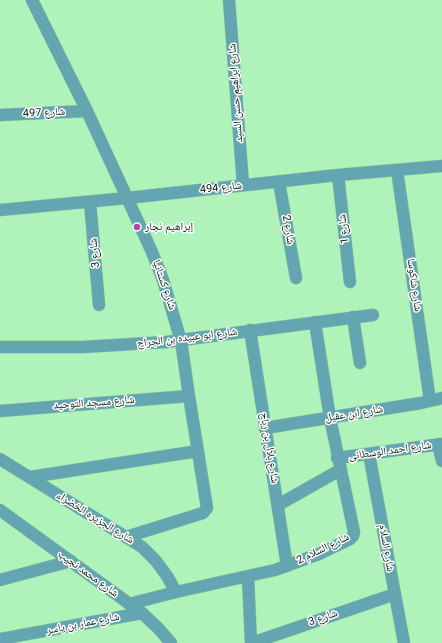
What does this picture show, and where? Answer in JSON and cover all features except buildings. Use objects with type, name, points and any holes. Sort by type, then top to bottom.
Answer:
[{"type":"street","name":"شارع كستانيا","points":[[32,0],[87,111],[140,225],[163,280],[181,341],[188,396],[207,505],[206,511],[126,537]]},
{"type":"street","name":"شارع ابراهيم حسن السيد","points":[[228,0],[243,186]]},
{"type":"street","name":"شارع 497","points":[[0,115],[87,111]]},
{"type":"street","name":"شارع 494","points":[[0,210],[90,202],[338,175],[442,166]]},
{"type":"street","name":"شارع شاكوسا","points":[[397,170],[430,401]]},
{"type":"street","name":"شارع 1","points":[[338,175],[350,282]]},
{"type":"street","name":"شارع 2","points":[[279,182],[296,278]]},
{"type":"street","name":"شارع 3","points":[[90,202],[99,305]]},
{"type":"street","name":"شارع ابو عبيده بن الجراح","points":[[0,347],[111,346],[181,341],[250,330],[373,315]]},
{"type":"street","points":[[353,317],[360,363]]},
{"type":"street","name":"شارع السلام 2","points":[[129,604],[176,592],[248,577],[287,566],[319,554],[350,539],[353,536],[354,532],[337,458],[315,322]]},
{"type":"street","name":"شارع بلال بن رباح","points":[[250,330],[287,566]]},
{"type":"street","name":"شارع مسجد التوحيد","points":[[0,411],[188,396]]},
{"type":"street","name":"شارع ابن عقيل","points":[[265,428],[442,398]]},
{"type":"street","points":[[440,444],[442,461]]},
{"type":"street","name":"شارع احمد الوسطانى","points":[[337,458],[440,444]]},
{"type":"street","points":[[30,477],[198,451]]},
{"type":"street","name":"شارع السلام","points":[[370,454],[404,643]]},
{"type":"street","name":"شارع الجزيره الخضراء","points":[[0,459],[142,547],[156,561],[176,592]]},
{"type":"street","points":[[278,505],[340,470]]},
{"type":"street","name":"شارع محمد نجيب","points":[[2,514],[71,561],[142,613],[171,643]]},
{"type":"street","points":[[0,580],[71,561]]},
{"type":"street","points":[[248,577],[252,643]]},
{"type":"street","name":"شارع 3","points":[[252,643],[394,594]]},
{"type":"street","name":"شارع عمار بن ياسر","points":[[0,639],[142,613]]},
{"type":"place","name":"إبراهيم نجار","points":[[137,227]]}]
